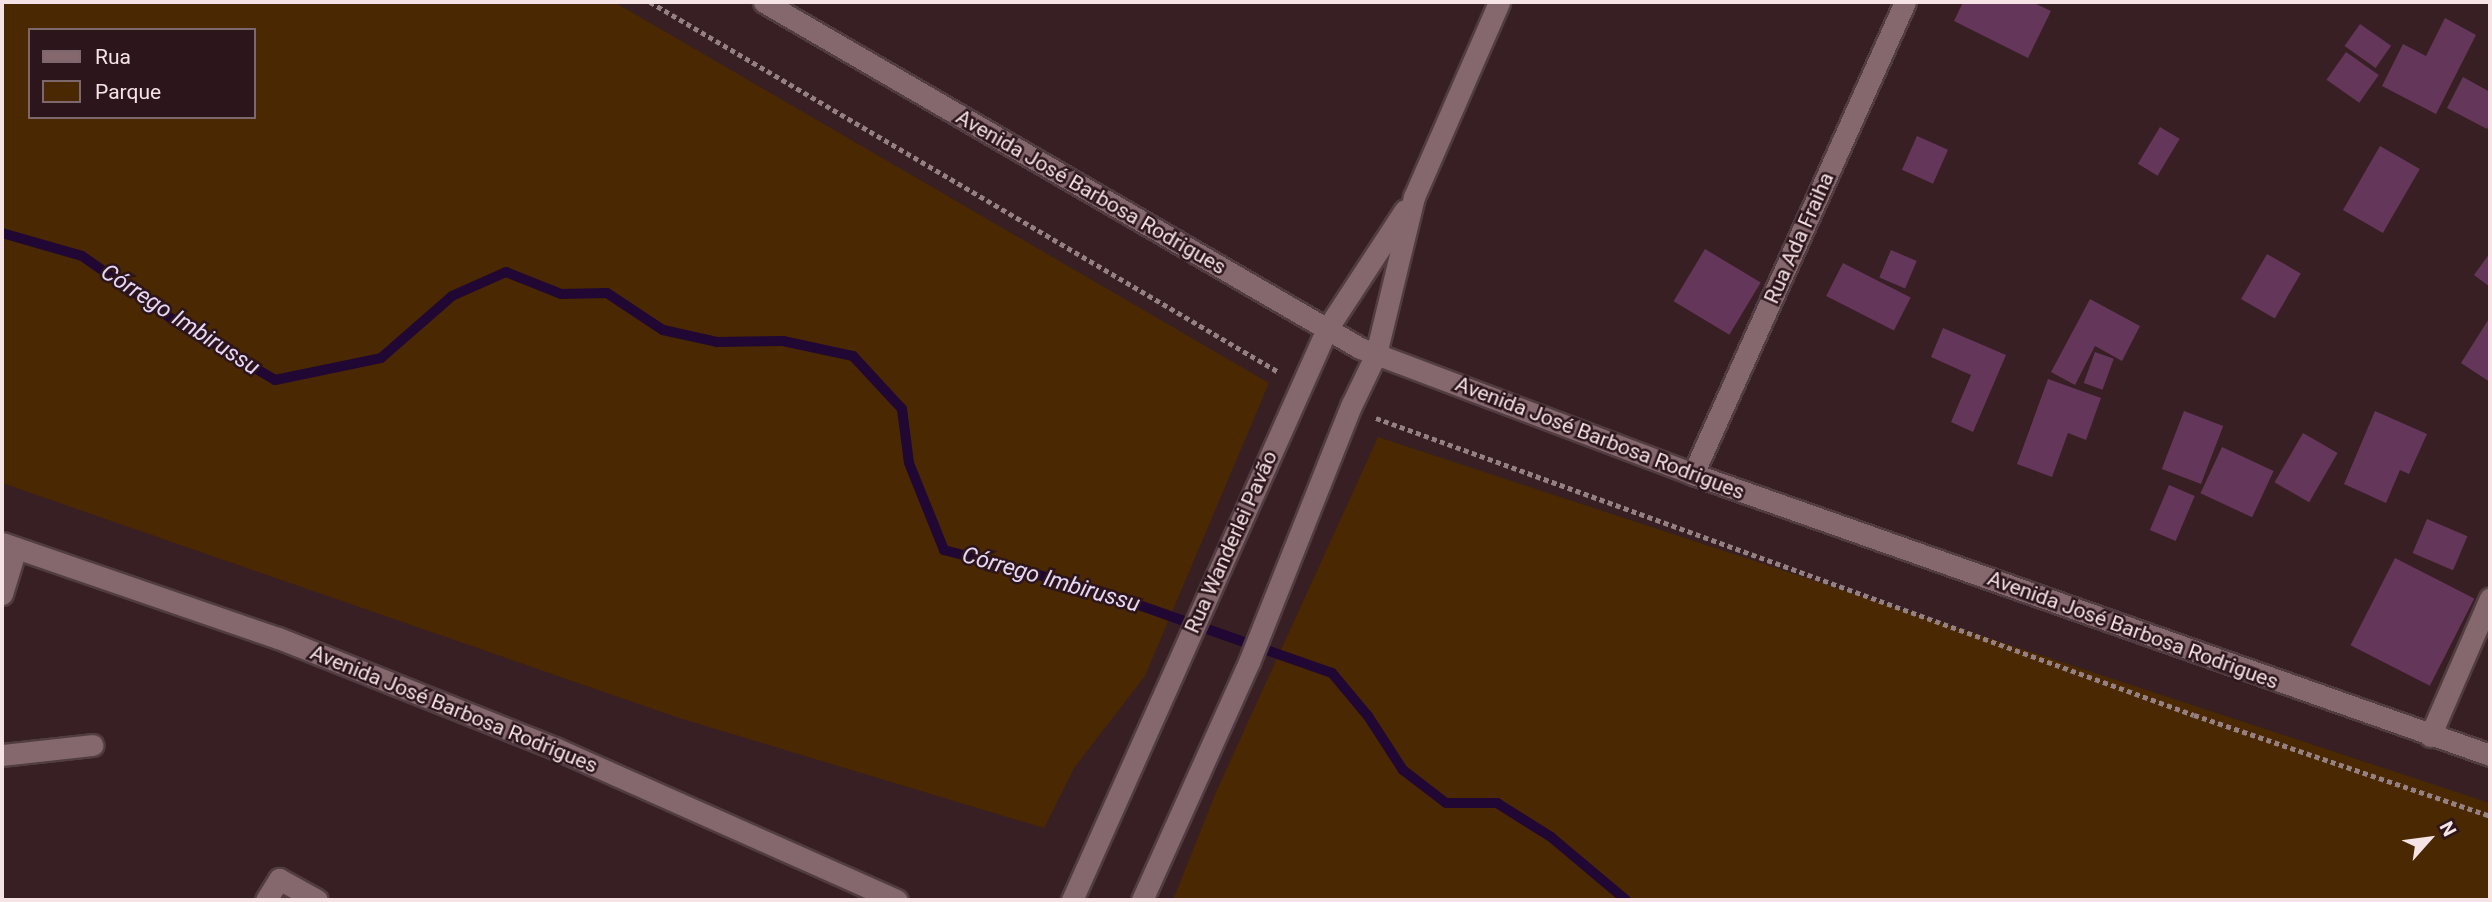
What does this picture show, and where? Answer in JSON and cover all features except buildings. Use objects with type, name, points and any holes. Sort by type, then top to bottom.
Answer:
[{"type":"main road","name":"Avenida José Barbosa Rodrigues","points":[[764,2],[1327,329],[1376,354],[1693,474],[2490,755]]},
{"type":"main road","name":"Rua Wanderlei Pavão","points":[[1072,900],[1327,329],[1414,197],[1499,2]]},
{"type":"main road","name":"Rua Ada Fraiha","points":[[1693,474],[1905,2]]},
{"type":"main road","name":"Rua Wanderlei Pavão","points":[[1142,900],[1249,662],[1351,406],[1376,354],[1414,197]]},
{"type":"main road","name":"Avenida José Barbosa Rodrigues","points":[[9,545],[278,638],[543,743],[897,900]]},
{"type":"main road","points":[[2,594],[9,545]]},
{"type":"main road","points":[[2430,736],[2490,598]]},
{"type":"main road","points":[[2,755],[92,745]]},
{"type":"main road","points":[[266,900],[279,879],[317,900]]},
{"type":"green space","points":[[2,2],[614,2],[1269,383],[1145,676],[1074,768],[1044,828],[679,718],[2,483]]},
{"type":"green space","points":[[1378,437],[2490,803],[2490,900],[1173,900],[1216,792]]},
{"type":"waterway","name":"Córrego Imbirussu","points":[[2,233],[82,256],[172,319],[275,380],[381,358],[452,296],[506,272],[561,294],[607,293],[663,330],[717,342],[783,341],[853,356],[902,409],[909,463],[944,550],[1099,591],[1332,673],[1368,716],[1403,770],[1446,803],[1497,803],[1551,837],[1626,900]]}]
